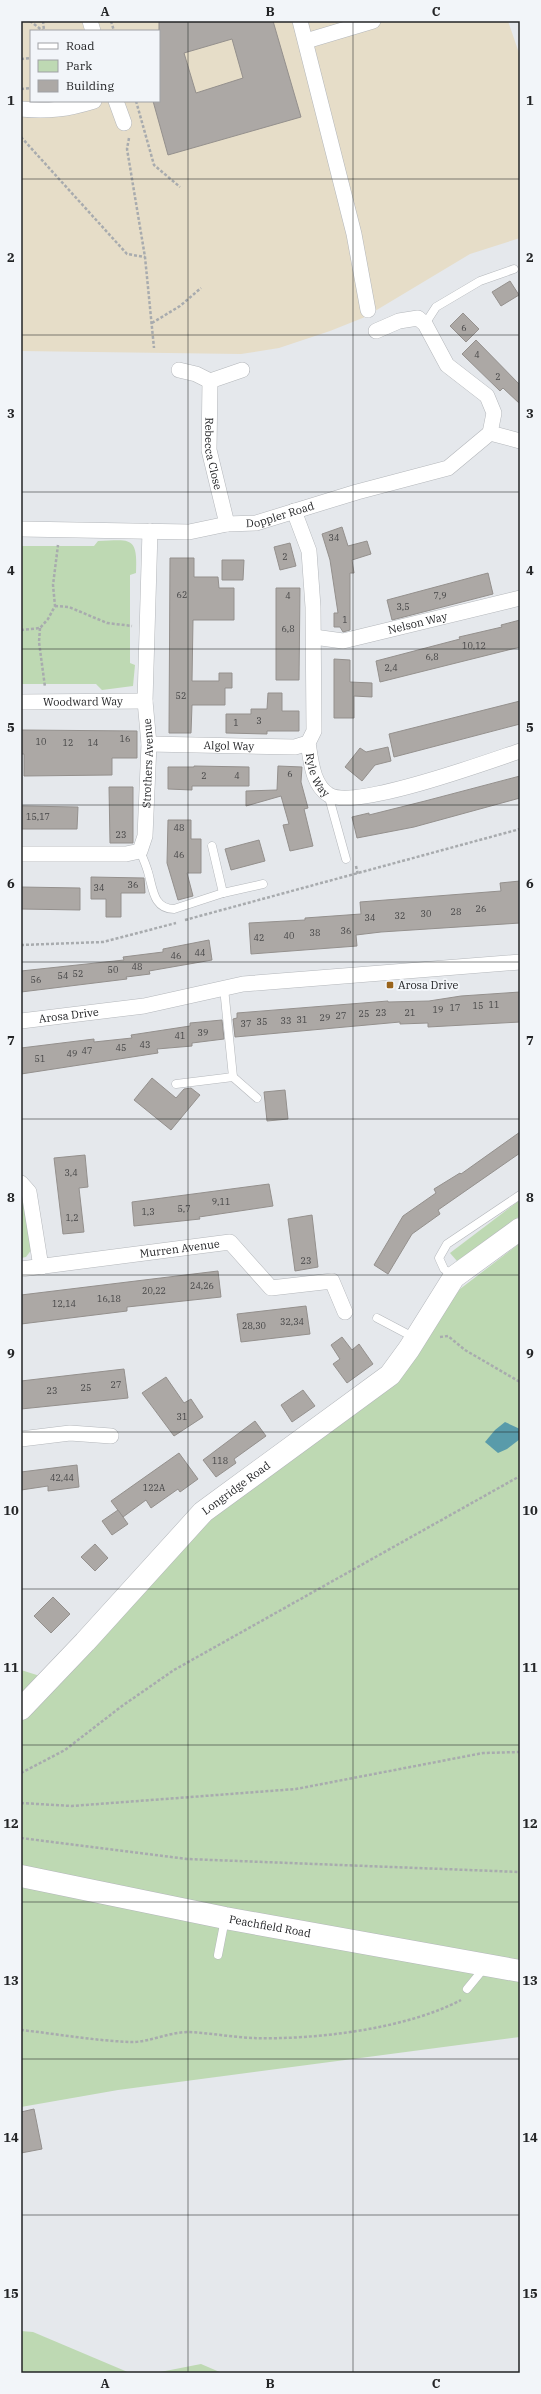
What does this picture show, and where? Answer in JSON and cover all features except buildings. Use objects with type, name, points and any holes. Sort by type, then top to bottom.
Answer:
[{"type":"street","points":[[300,21],[354,234],[368,310]]},
{"type":"street","points":[[306,41],[373,21]]},
{"type":"street","points":[[21,109],[40,111],[64,110],[91,102]]},
{"type":"street","points":[[116,102],[124,123]]},
{"type":"street","points":[[376,331],[400,321],[418,318],[425,324],[447,365],[487,396],[494,413],[490,433],[520,441]]},
{"type":"street","points":[[179,370],[196,374],[210,381],[242,370]]},
{"type":"street","name":"Rebecca Close","points":[[210,381],[209,450],[227,524]]},
{"type":"street","name":"Doppler Road","points":[[21,529],[189,532],[227,524],[256,522],[357,492],[448,468],[490,433]]},
{"type":"street","name":"Ryle Way","points":[[294,511],[309,552],[314,637],[314,731],[308,743],[315,779],[328,794],[339,798],[354,798],[411,785],[520,751]]},
{"type":"street","name":"Strothers Avenue","points":[[140,851],[145,836],[149,744],[145,701],[150,531]]},
{"type":"street","name":"Nelson Way","points":[[314,637],[343,641],[520,598]]},
{"type":"street","name":"Woodward Way","points":[[21,702],[145,701]]},
{"type":"street","name":"Algol Way","points":[[149,744],[295,747],[308,743]]},
{"type":"street","points":[[21,854],[126,854],[140,851]]},
{"type":"street","name":"Arosa Drive","points":[[21,1020],[144,1006],[243,984],[520,962]]},
{"type":"street","points":[[21,1183],[29,1192],[41,1267]]},
{"type":"street","name":"Longridge Road","points":[[23,1703],[203,1512],[390,1375],[424,1338],[454,1277],[520,1230]]},
{"type":"street","name":"Murren Avenue","points":[[21,1269],[230,1242],[271,1288],[332,1281],[344,1312]]},
{"type":"street","points":[[21,1439],[70,1433],[111,1436]]},
{"type":"street","name":"Peachfield Road","points":[[21,1876],[225,1918],[520,1971]]},
{"type":"lane","points":[[425,324],[436,307],[480,281],[514,269]]},
{"type":"lane","points":[[328,794],[346,859]]},
{"type":"lane","points":[[212,846],[223,894]]},
{"type":"lane","points":[[140,851],[148,871],[155,899],[164,908],[174,909],[263,884]]},
{"type":"lane","points":[[224,988],[233,1078],[257,1098]]},
{"type":"lane","points":[[176,1084],[233,1078]]},
{"type":"lane","points":[[454,1277],[444,1269],[439,1258],[447,1244],[520,1195]]},
{"type":"lane","points":[[377,1318],[424,1338]]},
{"type":"lane","points":[[218,1955],[225,1918]]},
{"type":"lane","points":[[466,1988],[487,1965]]},
{"type":"path","points":[[30,21],[42,30]]},
{"type":"path","points":[[136,102],[154,165],[180,187]]},
{"type":"path","points":[[124,123],[130,136],[127,149],[145,257],[154,348]]},
{"type":"path","points":[[21,137],[128,254],[145,257]]},
{"type":"path","points":[[152,323],[180,306],[201,288]]},
{"type":"path","points":[[21,630],[40,628],[48,619],[55,606],[53,585],[58,530]]},
{"type":"path","points":[[55,606],[69,607],[107,623],[147,627]]},
{"type":"path","points":[[40,628],[45,702]]},
{"type":"path","points":[[21,945],[103,942],[358,875],[520,829]]},
{"type":"path","points":[[424,1338],[448,1336],[472,1354],[520,1382]]},
{"type":"path","points":[[21,1773],[65,1750],[122,1706],[174,1670],[520,1476]]},
{"type":"path","points":[[21,1803],[72,1806],[296,1788],[483,1752],[520,1752]]},
{"type":"path","points":[[21,1838],[187,1859],[520,1872]]},
{"type":"path","points":[[21,2030],[134,2042],[164,2034],[188,2032],[252,2038],[324,2036],[396,2022],[447,2007],[464,1998]]},
{"type":"shaded area","points":[[21,21],[508,21],[520,56],[520,238],[470,254],[365,317],[330,331],[279,348],[241,354],[21,351]]},
{"type":"green space","points":[[118,540],[130,542],[135,552],[136,573],[130,575],[130,663],[135,665],[133,686],[102,690],[96,684],[21,684],[21,546],[94,546],[98,541]]},
{"type":"green space","points":[[21,1192],[24,1196],[32,1249],[26,1257],[21,1258]]},
{"type":"green space","points":[[520,1200],[520,1216],[457,1261],[450,1253]]},
{"type":"green space","points":[[520,1243],[520,2037],[118,2090],[21,2107],[21,1722],[213,1516],[425,1338],[460,1289]]},
{"type":"green space","points":[[21,1670],[40,1676],[21,1696]]},
{"type":"green space","points":[[21,2331],[33,2332],[130,2373],[21,2373]]},
{"type":"green space","points":[[201,2364],[222,2373],[155,2373]]},
{"type":"water","points":[[505,1422],[520,1429],[520,1439],[507,1449],[498,1453],[485,1442],[495,1430]]},
{"type":"place","name":"Arosa Drive","points":[[390,985]]}]
